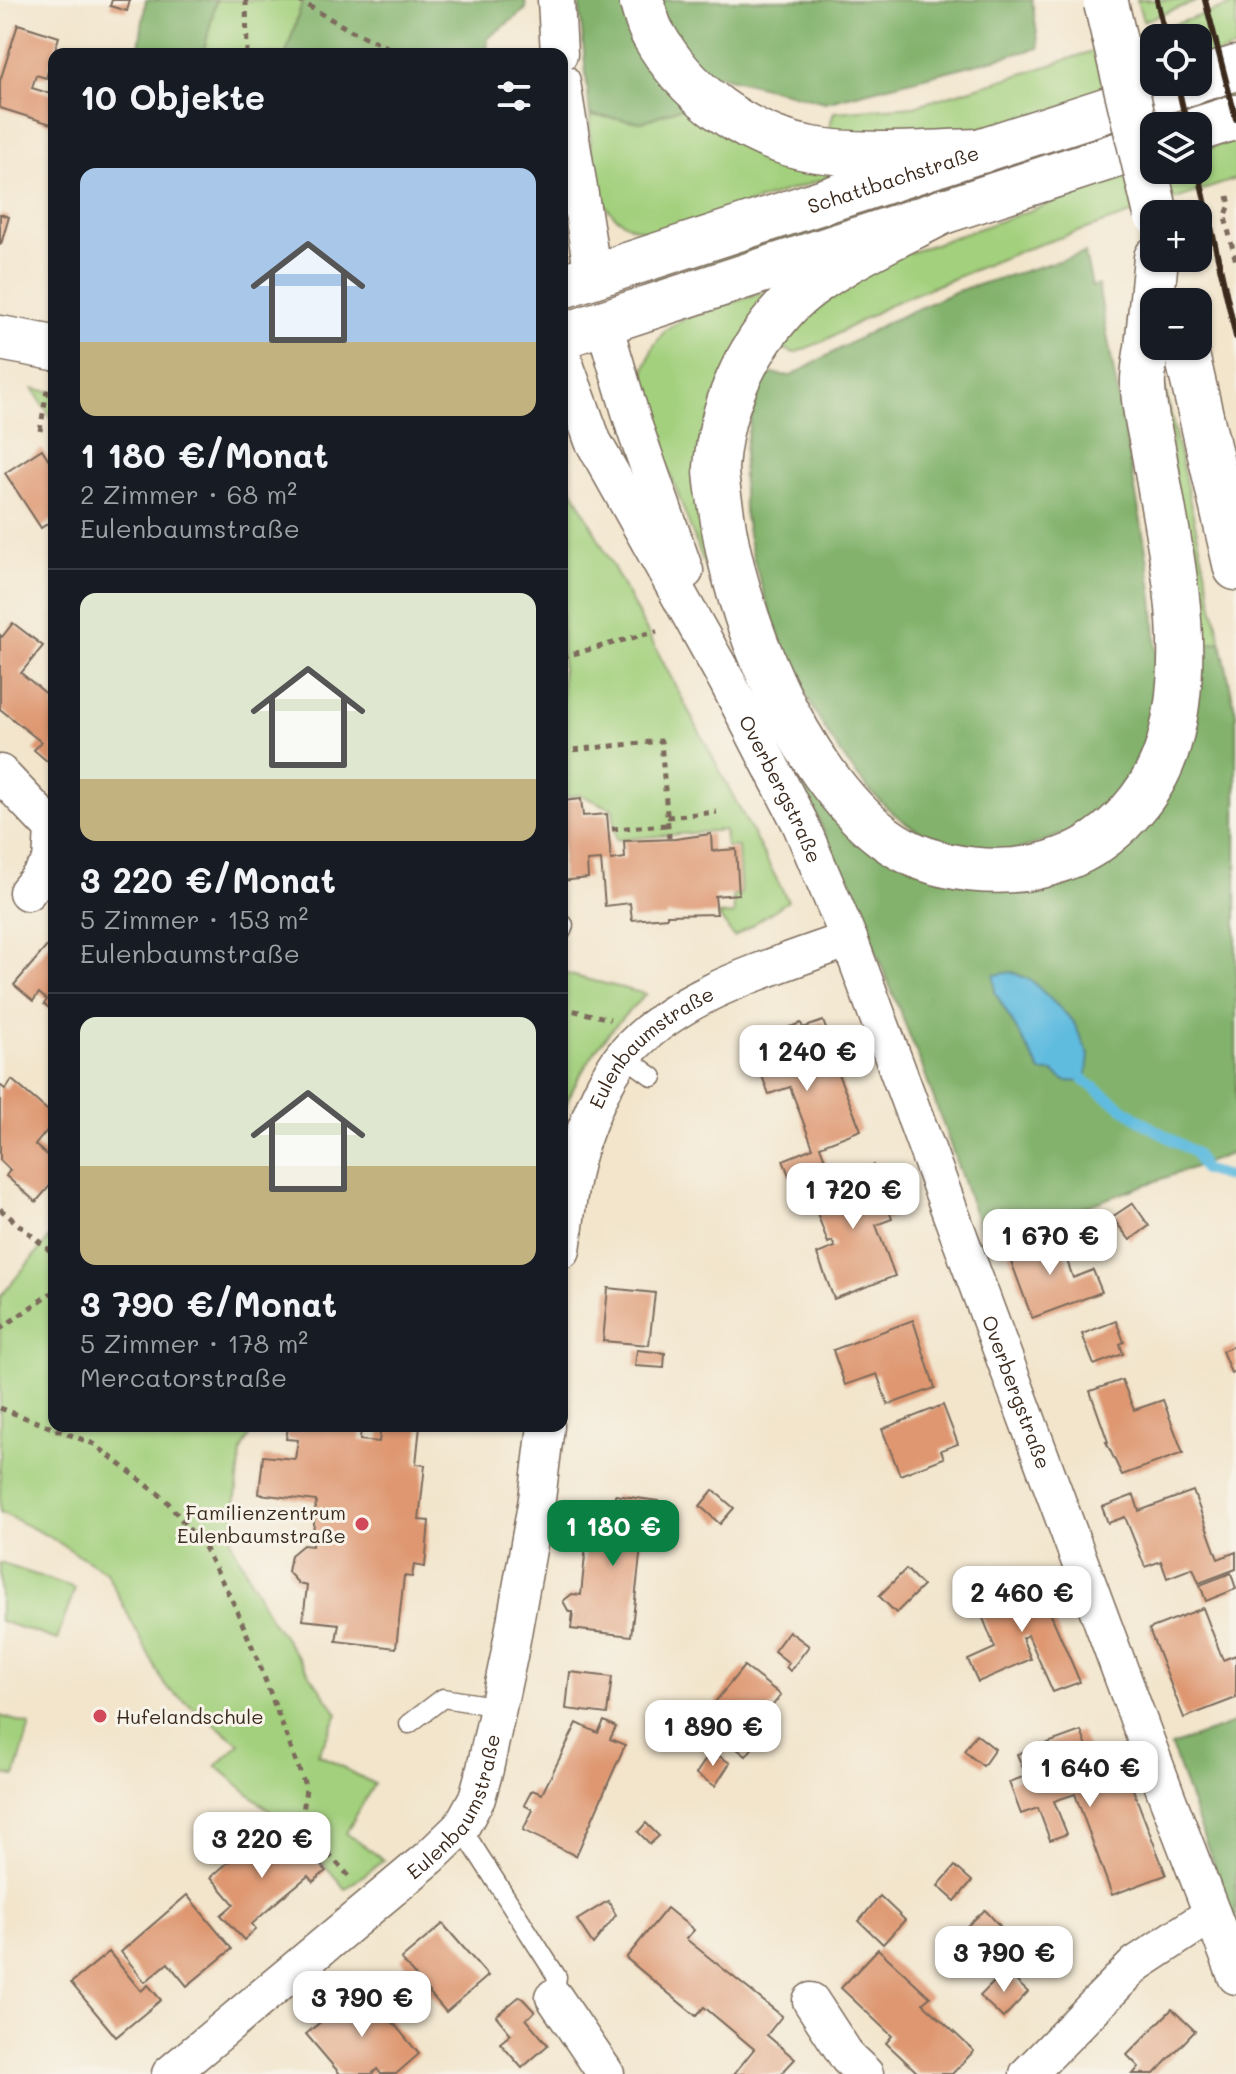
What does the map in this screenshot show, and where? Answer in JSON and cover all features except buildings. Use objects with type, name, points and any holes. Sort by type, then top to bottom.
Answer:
[{"type":"main road","points":[[641,0],[652,32],[682,77],[730,118],[810,149],[860,153],[981,151]]},
{"type":"main road","points":[[1106,2],[1153,200]]},
{"type":"main road","points":[[1212,76],[1236,68]]},
{"type":"main road","name":"Schattbachstraße","points":[[577,281],[1149,96]]},
{"type":"main road","points":[[1212,125],[1236,117]]},
{"type":"main road","points":[[568,334],[1140,148]]},
{"type":"main road","points":[[946,210],[816,280],[787,306],[753,350],[735,384],[724,415],[716,471],[724,533],[738,594],[773,683],[826,775],[856,811],[886,838],[919,856],[965,869],[1008,872],[1047,865],[1080,853],[1106,835],[1138,803],[1158,772],[1169,742],[1178,694],[1180,641],[1167,534],[1143,387],[1163,272]]},
{"type":"main road","points":[[577,281],[604,324]]},
{"type":"main road","points":[[0,338],[48,347]]},
{"type":"main road","points":[[1188,360],[1236,568]]},
{"type":"street","points":[[556,0],[559,48]]},
{"type":"street","points":[[568,162],[577,281]]},
{"type":"street","name":"Overbergstraße","points":[[604,324],[645,458],[727,681]]},
{"type":"street","name":"Overbergstraße","points":[[568,372],[593,441],[727,681],[800,823],[849,939],[1236,1976]]},
{"type":"street","points":[[0,773],[48,824]]},
{"type":"street","points":[[27,892],[48,867]]},
{"type":"street","name":"Eulenbaumstraße","points":[[568,1215],[580,1145],[598,1099],[624,1056],[686,1006],[729,985],[849,939]]},
{"type":"street","name":"Eulenbaumstraße","points":[[170,2074],[430,1857],[461,1827],[477,1798],[499,1707],[534,1515],[545,1432]]},
{"type":"street","points":[[1028,2074],[1136,1964],[1212,1914]]},
{"type":"street","points":[[554,1997],[606,2074]]},
{"type":"street","points":[[811,2001],[848,2058],[865,2074]]},
{"type":"lane","points":[[624,1056],[653,1077]]},
{"type":"lane","points":[[409,1724],[443,1698],[499,1707]]},
{"type":"lane","points":[[461,1827],[557,1977],[554,1997]]},
{"type":"path","points":[[246,0],[247,48]]},
{"type":"path","points":[[298,0],[389,48]]},
{"type":"path","points":[[1228,196],[1233,206],[1225,217],[1236,262]]},
{"type":"path","points":[[568,655],[651,633]]},
{"type":"path","points":[[568,750],[661,741],[669,838]]},
{"type":"path","points":[[666,817],[717,812]]},
{"type":"path","points":[[612,829],[667,825]]},
{"type":"path","points":[[0,1209],[48,1249]]},
{"type":"path","points":[[0,1329],[48,1295]]},
{"type":"path","points":[[0,1408],[48,1426]]},
{"type":"path","points":[[63,1432],[94,1444],[165,1499],[205,1549],[234,1604],[257,1658],[306,1788],[303,1813],[313,1837],[374,1903]]},
{"type":"green space","points":[[146,0],[216,0],[204,48],[139,48]]},
{"type":"green space","points":[[216,0],[303,0],[288,48],[204,48]]},
{"type":"green space","points":[[303,0],[525,0],[526,9],[488,38],[487,48],[288,48]]},
{"type":"green space","points":[[579,0],[1032,0],[1039,48],[825,102],[717,75],[690,104],[642,122],[590,115]]},
{"type":"green space","points":[[1137,0],[1200,0],[1143,21]]},
{"type":"green space","points":[[1236,4],[1236,48],[1212,56],[1212,24],[1175,24]]},
{"type":"green space","points":[[1140,36],[1140,81],[1023,120],[954,133],[827,135],[834,112],[914,106]]},
{"type":"green space","points":[[1236,87],[1236,107],[1212,115],[1212,112],[1160,112],[1212,96]]},
{"type":"green space","points":[[690,104],[845,172],[660,233],[637,229],[620,220],[599,193],[591,156],[590,115],[642,122]]},
{"type":"green space","points":[[1140,118],[1140,131],[641,291],[644,281]]},
{"type":"green space","points":[[1236,140],[1236,179],[1173,200],[1140,200],[1140,211],[1023,250],[893,303],[824,341],[794,353],[782,348],[839,289],[892,259],[1140,172],[1140,184],[1212,184],[1212,147]]},
{"type":"green space","points":[[1085,253],[1092,287],[1098,285],[1149,572],[1156,632],[1150,721],[1129,773],[1106,804],[1092,816],[1060,835],[1025,848],[1003,851],[969,847],[926,834],[892,812],[860,779],[831,738],[804,691],[782,642],[751,548],[743,490],[747,439],[765,373],[791,376],[888,322],[957,291]]},
{"type":"green space","points":[[774,289],[753,322],[718,567],[708,574],[665,460],[645,389],[645,368],[653,347],[666,329],[686,318]]},
{"type":"green space","points":[[1163,379],[1221,642],[1195,646]]},
{"type":"green space","points":[[33,389],[48,391],[48,413]]},
{"type":"green space","points":[[568,480],[788,901],[734,937],[718,915],[734,914],[733,896],[741,895],[738,847],[726,847],[724,830],[616,840],[613,809],[581,795],[568,796]]},
{"type":"green space","points":[[1221,642],[1236,714],[1236,1152],[985,1243],[924,1071],[861,915],[798,774],[806,769],[914,869],[1110,851],[1195,646]]},
{"type":"green space","points":[[568,974],[646,994],[619,1021],[578,1078],[568,1100]]},
{"type":"green space","points":[[48,1239],[48,1432],[251,1432],[241,1453],[231,1541],[270,1618],[338,1714],[318,1754],[374,1784],[346,1833],[384,1860],[345,1889],[301,1837],[216,1766],[240,1744],[165,1686],[106,1572],[48,1536],[0,1512],[0,1297]]},
{"type":"green space","points":[[0,1563],[75,1588],[57,1640],[0,1621]]},
{"type":"green space","points":[[0,1716],[30,1725],[15,1777],[0,1773]]},
{"type":"green space","points":[[1236,1722],[1236,1927],[1171,1746]]},
{"type":"water","points":[[1012,972],[1032,981],[1073,1021],[1089,1055],[1086,1082],[1065,1081],[1053,1072],[1041,1072],[995,992],[994,975]]},
{"type":"waterway","points":[[1078,1072],[1086,1082],[1147,1125],[1195,1153],[1204,1170],[1229,1177]]},
{"type":"railway","points":[[1157,0],[1163,24]]},
{"type":"railway","points":[[1205,0],[1236,119]]},
{"type":"railway","points":[[1180,96],[1184,112]]},
{"type":"railway","points":[[1201,184],[1236,337]]},
{"type":"place","name":"Familienzentrum Eulenbaumstraße","points":[[362,1524]]},
{"type":"place","name":"Hufelandschule","points":[[100,1716]]}]
